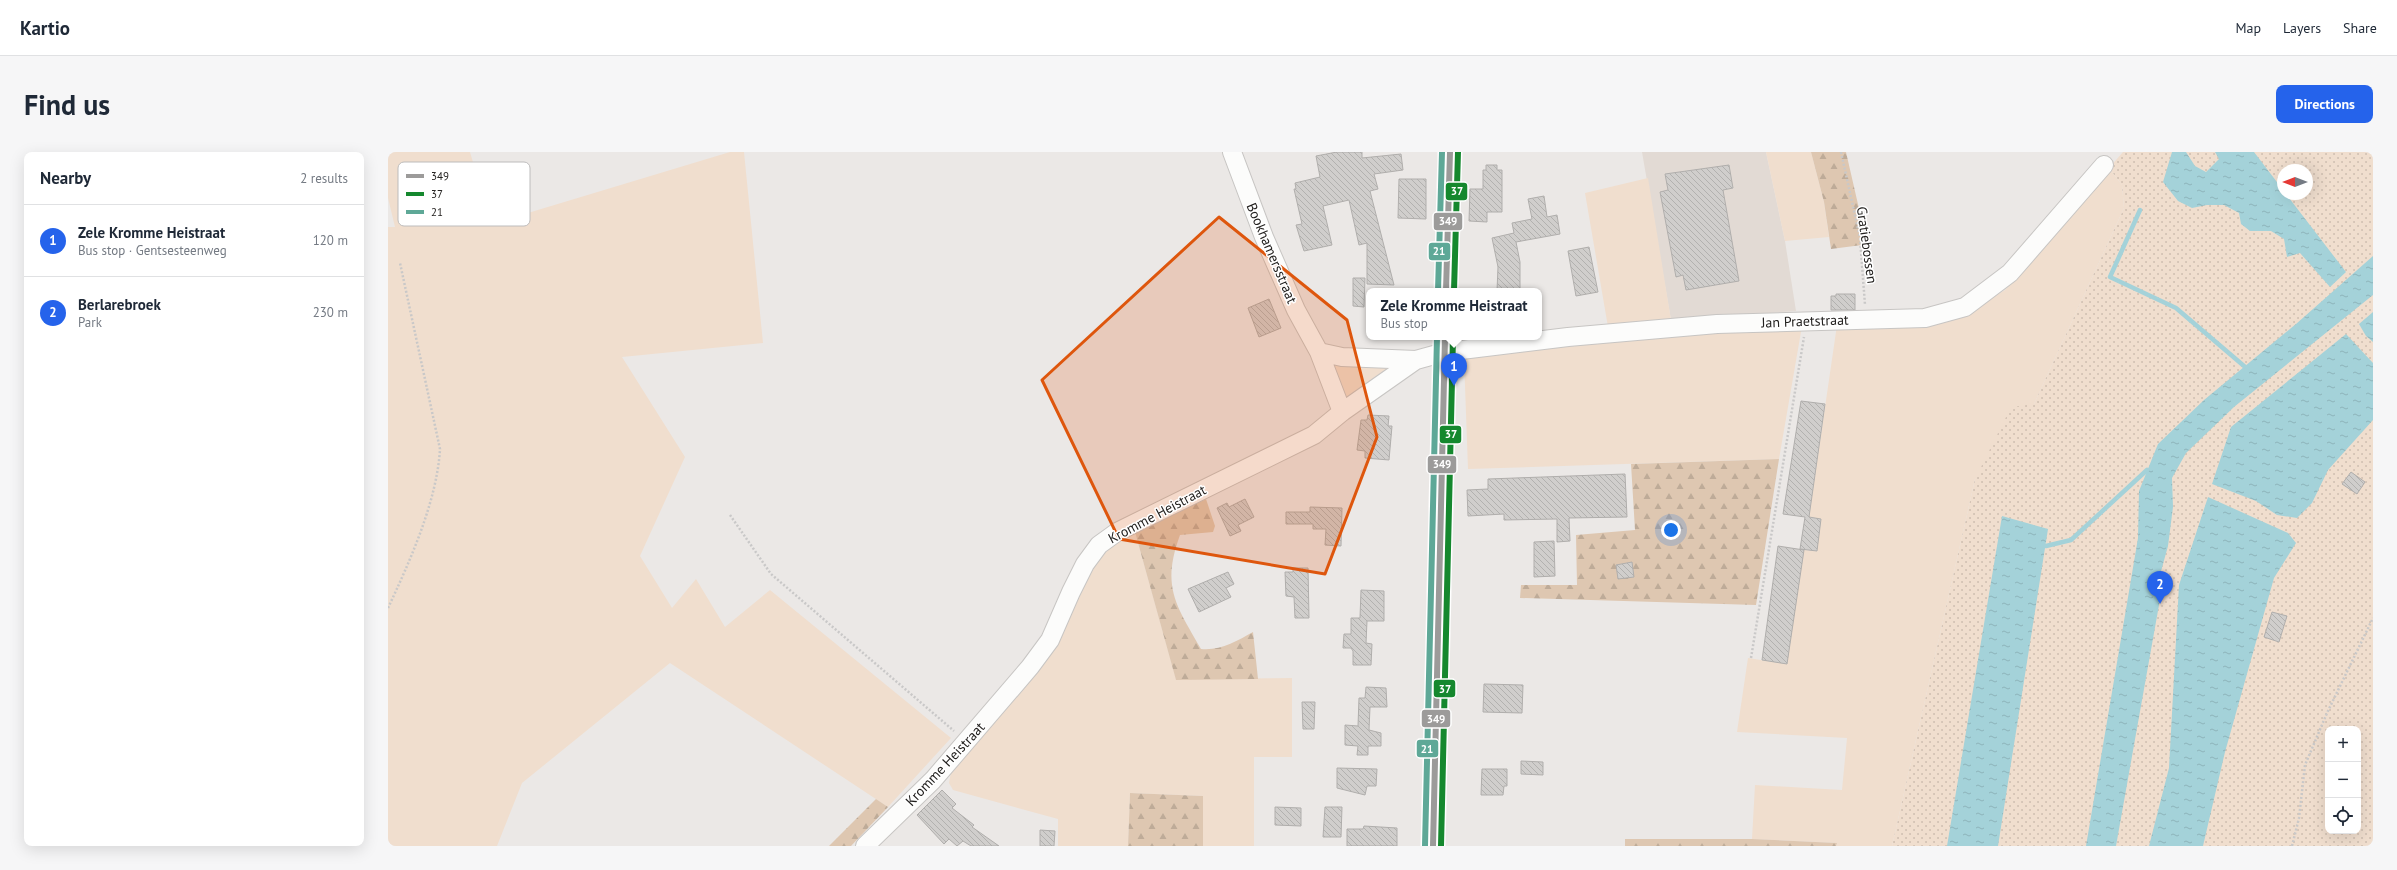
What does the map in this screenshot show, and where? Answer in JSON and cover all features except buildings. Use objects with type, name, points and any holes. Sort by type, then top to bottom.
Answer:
[{"type":"main road","points":[[1446,288],[1450,152]]},
{"type":"main road","points":[[1433,846],[1445,345]]},
{"type":"street","name":"Bookhamersstraat","points":[[1232,152],[1264,237],[1296,310],[1319,352],[1342,412]]},
{"type":"street","name":"Jan Praetstraat","points":[[1542,339],[1654,328],[1804,321],[1926,318],[1965,307],[2010,273],[2104,165]]},
{"type":"street","name":"Jan Praetstraat","points":[[1445,345],[1522,340]]},
{"type":"street","name":"Kromme Heistraat","points":[[865,846],[933,780],[1030,667],[1050,640],[1085,564],[1099,545],[1117,532],[1314,435],[1342,412],[1416,360],[1445,345]]},
{"type":"street","points":[[1319,352],[1342,357],[1416,360]]},
{"type":"path","name":"Gratiebossen","points":[[1841,152],[1860,238],[1866,319]]},
{"type":"path","points":[[388,608],[411,559],[439,469],[440,449],[400,263]]},
{"type":"path","points":[[1751,658],[1804,346],[1804,321]]},
{"type":"path","points":[[730,514],[771,574],[967,742]]},
{"type":"path","points":[[2292,846],[2299,818],[2305,766],[2327,713],[2373,618]]},
{"type":"highlighted area","points":[[1219,217],[1347,320],[1377,437],[1325,574],[1119,539],[1042,380]]},
{"type":"shaded area","points":[[388,152],[470,152],[473,162],[398,162],[398,226],[530,226],[530,212],[730,152],[744,152],[763,343],[622,357],[685,457],[640,556],[672,608],[696,579],[725,627],[770,590],[951,738],[888,807],[670,663],[522,783],[497,846],[388,846],[388,227],[395,227],[388,198]]},
{"type":"shaded area","points":[[1642,152],[1766,152],[1785,241],[1796,311],[1671,320]]},
{"type":"shaded area","points":[[1766,152],[1811,152],[1824,202],[1829,237],[1785,241]]},
{"type":"shaded area","points":[[2123,152],[2373,152],[2373,846],[1892,846],[1975,479],[2011,407],[2034,404],[2124,208],[2122,185],[2109,168]]},
{"type":"shaded area","points":[[2109,168],[2122,185],[2124,208],[2034,404],[1975,479],[1892,846],[1836,846],[1837,843],[1752,839],[1755,785],[1842,790],[1847,738],[1737,732],[1748,658],[1787,664],[1804,550],[1817,551],[1821,519],[1809,517],[1837,325],[1971,311],[2005,290]]},
{"type":"shaded area","points":[[1648,178],[1671,320],[1608,327],[1585,193]]},
{"type":"shaded area","points":[[1802,326],[1779,459],[1468,469],[1464,358],[1727,329]]},
{"type":"shaded area","points":[[1333,364],[1393,367],[1346,397]]},
{"type":"shaded area","points":[[1135,532],[1176,679],[1292,678],[1292,757],[1254,757],[1254,846],[1203,846],[1203,796],[1130,793],[1128,846],[1058,846],[1058,819],[953,790],[949,783],[951,772],[1079,594],[1094,567],[1110,547]]},
{"type":"green space","points":[[1811,152],[1846,152],[1860,213],[1862,245],[1831,249],[1824,202]]},
{"type":"green space","points":[[1779,459],[1756,605],[1520,598],[1521,585],[1577,585],[1576,535],[1635,530],[1631,464]]},
{"type":"green space","points":[[1206,499],[1215,526],[1213,532],[1180,535],[1174,553],[1172,569],[1174,595],[1184,620],[1201,649],[1222,647],[1253,632],[1258,679],[1176,680],[1135,532]]},
{"type":"green space","points":[[1130,793],[1203,796],[1203,846],[1128,846]]},
{"type":"green space","points":[[876,799],[888,807],[851,846],[829,846]]},
{"type":"green space","points":[[1625,839],[1752,839],[1837,843],[1836,846],[1625,846]]},
{"type":"water","points":[[2172,152],[2186,152],[2195,166],[2206,172],[2219,159],[2215,152],[2254,152],[2277,182],[2277,200],[2291,200],[2346,272],[2330,287],[2300,253],[2287,257],[2284,239],[2271,231],[2250,231],[2241,224],[2239,213],[2224,205],[2207,205],[2192,208],[2178,201],[2163,182]]},
{"type":"water","points":[[2373,256],[2373,295],[2234,407],[2186,453],[2172,478],[2173,507],[2168,546],[2160,575],[2159,605],[2116,846],[2086,846],[2138,538],[2139,491],[2158,444],[2204,400],[2296,324]]},
{"type":"water","points":[[2373,312],[2373,342],[2366,336],[2359,324]]},
{"type":"water","points":[[2346,334],[2373,363],[2373,420],[2328,470],[2312,503],[2297,518],[2277,515],[2256,501],[2212,484],[2231,427]]},
{"type":"water","points":[[2208,497],[2288,533],[2296,543],[2274,578],[2225,752],[2203,846],[2149,846],[2169,768],[2179,585]]},
{"type":"water","points":[[2002,516],[2048,529],[1998,846],[1947,846]]},
{"type":"waterway","points":[[2140,210],[2110,277],[2176,308],[2244,366]]},
{"type":"waterway","points":[[2046,546],[2071,540],[2147,470]]},
{"type":"transit line","name":"21","points":[[1438,288],[1442,152]]},
{"type":"transit line","name":"349","points":[[1446,288],[1450,152]]},
{"type":"transit line","name":"37","points":[[1454,288],[1458,152]]},
{"type":"transit line","name":"21","points":[[1425,846],[1437,340]]},
{"type":"transit line","name":"349","points":[[1433,846],[1445,340]]},
{"type":"transit line","name":"37","points":[[1441,846],[1453,340]]},
{"type":"place","name":"Zele Kromme Heistraat","points":[[1454,386]]},
{"type":"place","name":"Berlarebroek","points":[[2160,604]]}]
